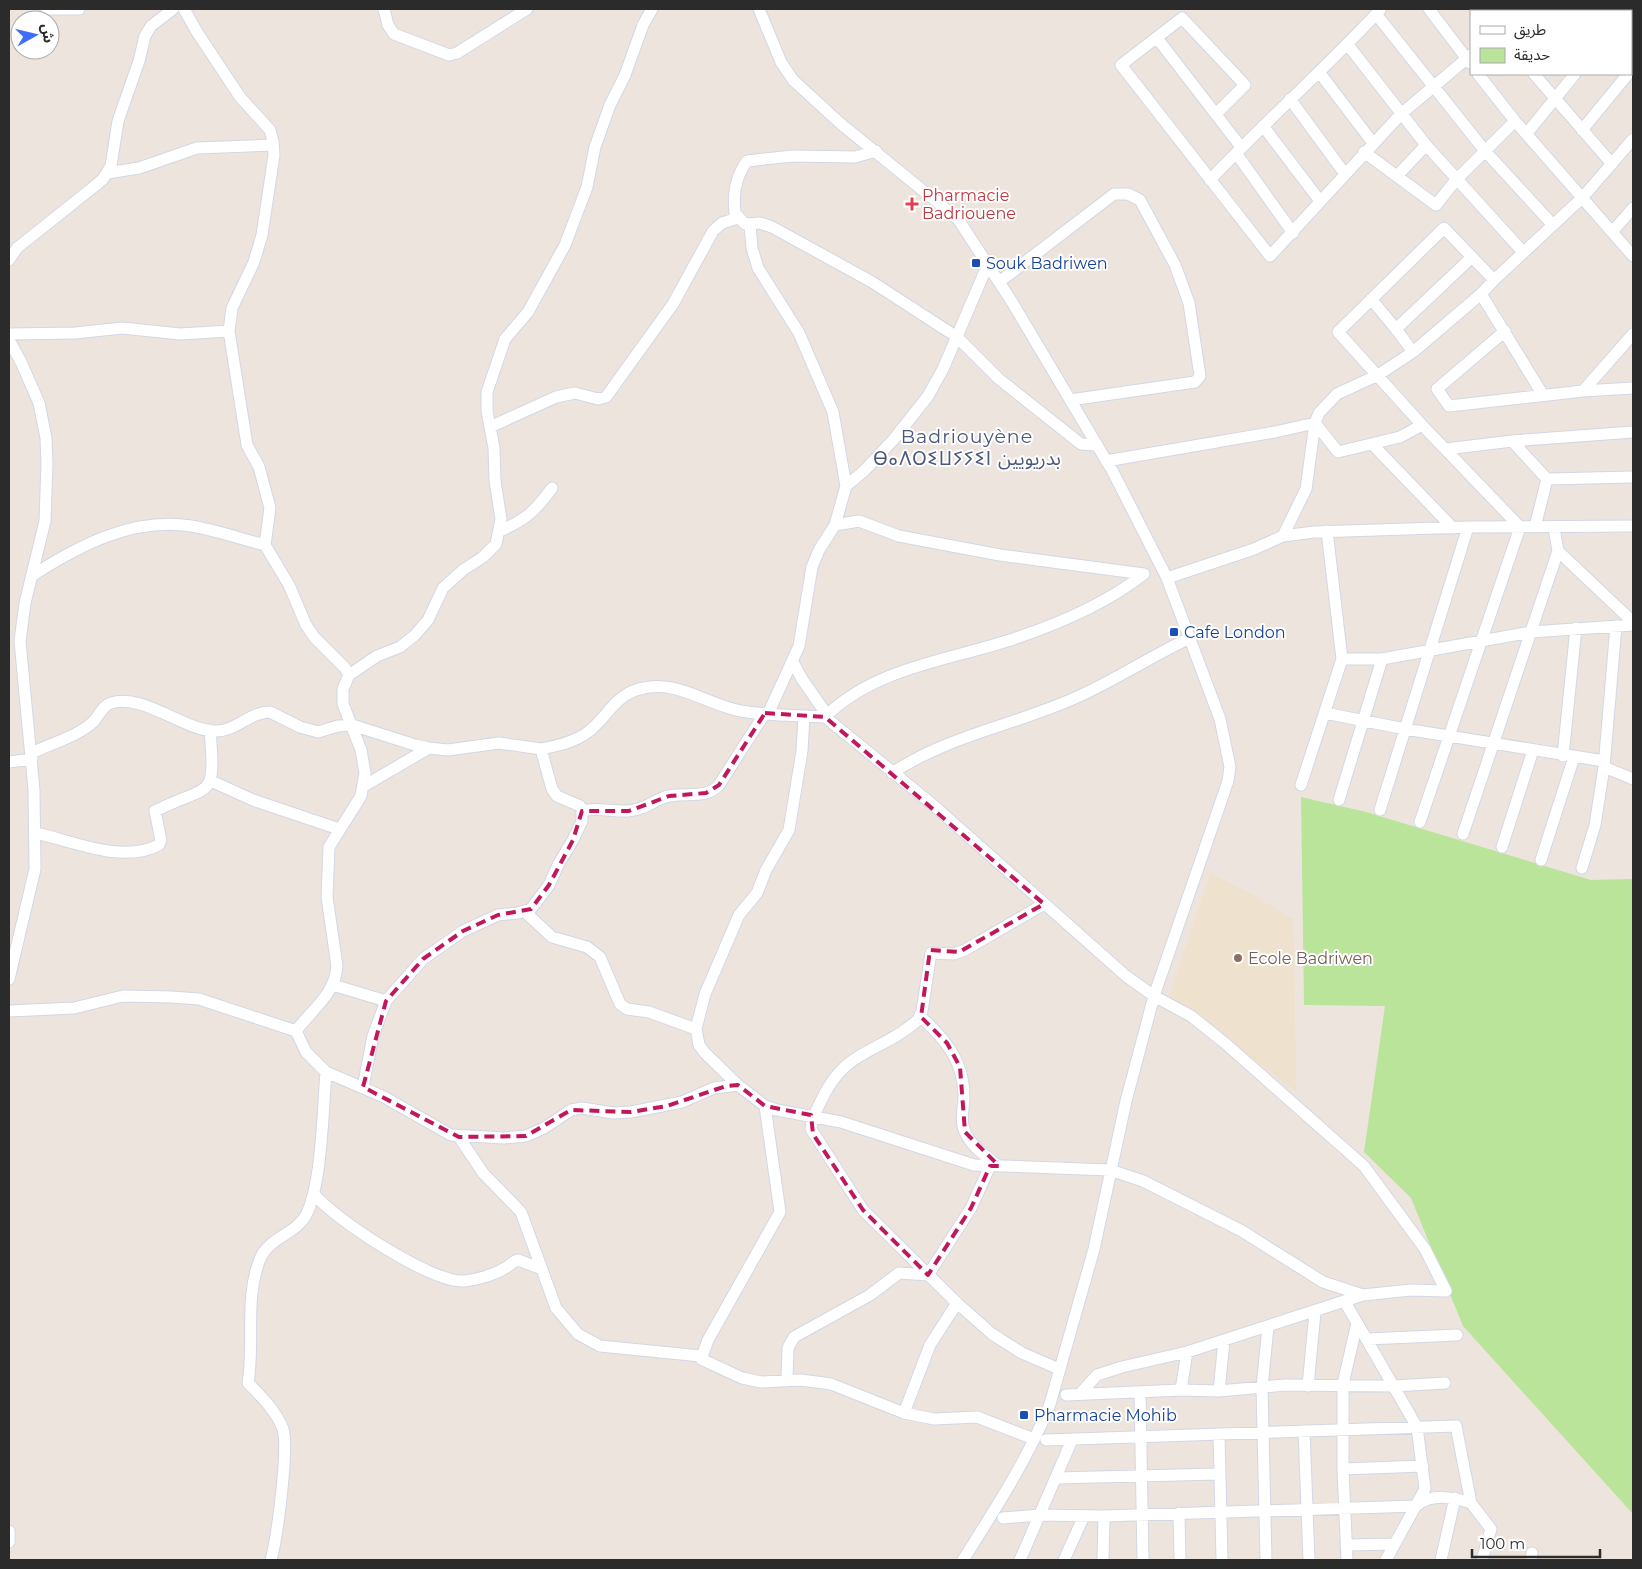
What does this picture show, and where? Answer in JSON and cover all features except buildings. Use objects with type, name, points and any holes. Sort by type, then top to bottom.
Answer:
[{"type":"street","points":[[47,9],[79,9]]},
{"type":"street","points":[[9,260],[17,248],[92,189],[107,173],[111,166],[122,108],[139,60],[145,36],[151,26],[173,9]]},
{"type":"street","points":[[184,9],[240,97],[270,130],[274,155],[267,208],[258,250],[232,308],[228,331],[247,445],[259,467],[270,508],[265,545],[289,585],[306,625],[315,638],[342,664],[349,675]]},
{"type":"street","points":[[384,9],[388,25],[394,34],[449,56],[457,53],[527,9]]},
{"type":"street","points":[[296,1031],[333,986],[337,966],[326,887],[329,847],[339,829],[354,810],[364,786],[361,750],[343,697],[343,689],[349,675],[377,656],[400,647],[414,636],[428,620],[443,588],[490,551],[496,544],[500,531],[494,448],[486,403],[487,392],[505,340],[528,312],[565,245],[587,187],[596,147],[610,105],[625,75],[642,26],[652,9]]},
{"type":"street","points":[[759,9],[781,62],[793,80],[841,124],[958,219],[1000,282],[1106,461],[1160,565],[1220,719],[1230,767],[1228,781],[1154,996],[1110,1170],[1094,1249],[1050,1404],[1034,1439],[963,1560]]},
{"type":"street","points":[[1216,114],[1245,85],[1182,18],[1121,65],[1270,256],[1401,114],[1469,59],[1429,9]]},
{"type":"street","points":[[1210,180],[1290,98],[1348,45],[1378,12],[1432,87],[1485,151],[1552,224]]},
{"type":"street","points":[[1157,38],[1216,114],[1293,233]]},
{"type":"street","points":[[1348,45],[1426,145],[1523,252]]},
{"type":"street","points":[[1319,72],[1373,143]]},
{"type":"street","points":[[1479,75],[1514,121],[1527,133],[1633,256]]},
{"type":"street","points":[[1535,75],[1612,164]]},
{"type":"street","points":[[1527,133],[1574,75]]},
{"type":"street","points":[[1582,130],[1627,75]]},
{"type":"street","points":[[1290,98],[1345,174]]},
{"type":"street","points":[[1364,152],[1436,205],[1456,180],[1514,121]]},
{"type":"street","points":[[1263,126],[1320,201]]},
{"type":"street","points":[[1283,536],[1306,489],[1315,422],[1319,413],[1338,394],[1378,375],[1413,352],[1481,294],[1552,224],[1583,197],[1633,139]]},
{"type":"street","points":[[107,173],[139,168],[197,148],[273,145]]},
{"type":"street","points":[[1397,176],[1426,145]]},
{"type":"street","points":[[876,152],[855,157],[792,156],[747,161],[734,187],[734,202],[738,218],[750,225],[765,224],[872,282],[957,337],[999,378],[1070,433],[1081,444],[1095,445]]},
{"type":"street","points":[[1000,282],[1114,194],[1128,194],[1140,200],[1175,265],[1189,303],[1200,376],[1195,382],[1070,400]]},
{"type":"street","points":[[1612,232],[1633,208]]},
{"type":"street","points":[[490,427],[556,397],[575,393],[598,399],[606,397],[673,304],[713,231],[722,223],[738,218]]},
{"type":"street","points":[[582,811],[599,808],[634,810],[647,807],[669,796],[700,794],[712,790],[719,785],[766,714],[793,662],[802,634],[812,566],[819,550],[835,525],[846,486],[833,412],[799,333],[758,268],[752,248],[750,225]]},
{"type":"street","points":[[1494,280],[1444,228],[1338,332],[1422,425],[1520,527]]},
{"type":"street","points":[[1396,329],[1472,257]]},
{"type":"street","points":[[846,486],[864,471],[912,418],[935,382],[957,337],[988,264]]},
{"type":"street","points":[[1481,294],[1543,395]]},
{"type":"street","points":[[1371,299],[1413,352]]},
{"type":"street","points":[[9,334],[75,333],[122,328],[180,334],[228,331]]},
{"type":"street","points":[[1505,331],[1437,389],[1449,406],[1583,391],[1633,388]]},
{"type":"street","points":[[1583,391],[1633,334]]},
{"type":"street","points":[[9,340],[39,403],[46,438],[45,521],[34,574],[25,603],[20,641],[32,756],[36,833],[35,869],[9,979]]},
{"type":"street","points":[[1315,422],[1338,452],[1400,437],[1422,425]]},
{"type":"street","points":[[1106,461],[1248,437],[1315,422]]},
{"type":"street","points":[[1446,449],[1512,441],[1633,432]]},
{"type":"street","points":[[1512,441],[1547,479],[1633,477]]},
{"type":"street","points":[[1372,444],[1453,528]]},
{"type":"street","points":[[1535,527],[1547,479]]},
{"type":"street","points":[[500,531],[523,521],[536,510],[552,488]]},
{"type":"street","points":[[835,525],[859,521],[900,536],[1000,555],[1144,574]]},
{"type":"street","points":[[34,574],[82,546],[114,532],[157,525],[190,526],[265,545]]},
{"type":"street","points":[[1166,578],[1254,549],[1283,536],[1327,531],[1468,527],[1554,528],[1633,526]]},
{"type":"street","points":[[1380,810],[1468,527]]},
{"type":"street","points":[[1420,822],[1520,527]]},
{"type":"street","points":[[1462,834],[1558,551],[1554,528]]},
{"type":"street","points":[[1301,785],[1342,659],[1327,531]]},
{"type":"street","points":[[1558,551],[1633,623]]},
{"type":"street","points":[[9,762],[32,756],[79,732],[94,722],[103,708],[111,703],[129,703],[150,708],[171,715],[191,726],[210,730],[227,730],[265,712],[274,712],[300,727],[318,732],[338,726],[352,725],[415,746],[448,750],[498,743],[541,749],[557,746],[587,733],[623,695],[648,687],[684,690],[724,706],[766,714],[826,716],[856,692],[882,680],[927,664],[1018,637],[1059,621],[1109,598],[1160,565]]},
{"type":"street","points":[[1342,659],[1382,659],[1531,632],[1633,623]]},
{"type":"street","points":[[1582,868],[1595,825],[1604,764],[1616,626]]},
{"type":"street","points":[[1541,860],[1568,756],[1576,628]]},
{"type":"street","points":[[892,773],[912,759],[966,735],[1075,698],[1190,638]]},
{"type":"street","points":[[1339,800],[1382,659]]},
{"type":"street","points":[[793,662],[826,716],[892,773],[932,804],[1126,976],[1154,996],[1191,1016],[1226,1044],[1364,1166],[1425,1249],[1446,1291],[1402,1290],[1363,1295],[1224,1341],[1097,1375],[1080,1394]]},
{"type":"street","points":[[1325,713],[1363,719],[1405,729],[1568,756],[1604,764],[1633,779]]},
{"type":"street","points":[[804,716],[802,751],[789,830],[766,870],[757,893],[739,914],[705,994],[696,1029],[699,1045],[705,1053],[738,1085],[765,1106],[814,1116],[896,1139],[954,1160],[974,1165],[1110,1170],[1143,1180],[1242,1231],[1322,1282],[1363,1295]]},
{"type":"street","points":[[36,833],[103,850],[139,852],[159,845],[161,840],[155,810],[204,790],[211,781],[213,767],[210,730]]},
{"type":"street","points":[[364,786],[429,748]]},
{"type":"street","points":[[363,1087],[373,1036],[386,1001],[423,960],[463,931],[498,915],[525,912],[536,903],[549,885],[558,862],[579,829],[582,820],[580,806],[558,796],[552,789],[541,749]]},
{"type":"street","points":[[1502,847],[1533,750]]},
{"type":"street","points":[[211,781],[253,800],[339,829]]},
{"type":"street","points":[[1044,904],[965,950],[954,954],[931,953],[921,1017],[915,1023],[847,1063],[828,1085],[811,1124],[813,1134],[863,1210],[928,1275],[992,1334],[1022,1352],[1059,1369]]},
{"type":"street","points":[[525,912],[552,937],[587,947],[600,957],[620,1004],[627,1009],[649,1012],[696,1029]]},
{"type":"street","points":[[333,986],[386,1001]]},
{"type":"street","points":[[9,1011],[74,1008],[123,996],[199,999],[296,1031],[306,1052],[326,1072],[363,1087],[459,1137],[504,1138],[526,1136],[544,1128],[571,1110],[582,1108],[613,1113],[631,1112],[674,1104],[709,1089],[738,1085]]},
{"type":"street","points":[[921,1017],[947,1043],[960,1067],[964,1094],[962,1117],[965,1132],[974,1146],[995,1166]]},
{"type":"street","points":[[271,1560],[278,1528],[285,1446],[280,1421],[273,1409],[248,1383],[251,1359],[252,1294],[264,1251],[299,1224],[306,1216],[314,1194],[320,1151],[326,1072]]},
{"type":"street","points":[[701,1356],[780,1212],[765,1106]]},
{"type":"street","points":[[459,1137],[483,1173],[521,1212],[556,1308],[574,1330],[589,1341],[606,1347],[701,1356]]},
{"type":"street","points":[[928,1275],[972,1208],[995,1166]]},
{"type":"street","points":[[314,1194],[332,1212],[433,1274],[452,1281],[465,1281],[495,1274],[518,1260],[542,1269]]},
{"type":"street","points":[[787,1380],[788,1348],[794,1337],[870,1295],[899,1273],[928,1275]]},
{"type":"street","points":[[1345,1302],[1418,1427],[1425,1489],[1386,1560]]},
{"type":"street","points":[[904,1413],[930,1345],[957,1303]]},
{"type":"street","points":[[1308,1386],[1315,1312]]},
{"type":"street","points":[[1347,1560],[1343,1469],[1344,1384],[1357,1323]]},
{"type":"street","points":[[1266,1560],[1262,1387],[1268,1327]]},
{"type":"street","points":[[1366,1339],[1457,1335]]},
{"type":"street","points":[[1219,1390],[1224,1341]]},
{"type":"street","points":[[1181,1390],[1187,1352]]},
{"type":"street","points":[[701,1356],[703,1361],[742,1378],[761,1382],[787,1380],[831,1384],[904,1413],[934,1418],[977,1417],[1034,1439]]},
{"type":"street","points":[[1066,1395],[1344,1384],[1394,1386],[1445,1383]]},
{"type":"street","points":[[1140,1392],[1143,1560]]},
{"type":"street","points":[[1046,1440],[1456,1426],[1470,1503],[1491,1529],[1482,1560]]},
{"type":"street","points":[[1304,1430],[1310,1560]]},
{"type":"street","points":[[1219,1434],[1218,1474],[1222,1560]]},
{"type":"street","points":[[1020,1560],[1072,1440]]},
{"type":"street","points":[[1343,1469],[1423,1466]]},
{"type":"street","points":[[1056,1478],[1218,1474]]},
{"type":"street","points":[[1003,1518],[1040,1515],[1104,1516],[1416,1506],[1425,1498],[1455,1498],[1470,1503]]},
{"type":"street","points":[[1441,1560],[1455,1498]]},
{"type":"street","points":[[1179,1513],[1180,1560]]},
{"type":"street","points":[[1064,1560],[1084,1516]]},
{"type":"street","points":[[1103,1560],[1104,1516]]},
{"type":"street","points":[[9,1530],[9,1542]]},
{"type":"street","points":[[1346,1546],[1395,1544]]},
{"type":"highlighted area","points":[[765,713],[825,717],[1044,904],[959,952],[930,950],[921,1017],[947,1043],[960,1067],[965,1132],[999,1166],[990,1166],[971,1208],[928,1275],[863,1210],[813,1134],[811,1115],[765,1106],[738,1085],[726,1086],[667,1106],[631,1112],[571,1110],[526,1136],[459,1137],[363,1087],[386,1001],[423,959],[463,931],[498,915],[531,909],[549,885],[573,840],[582,811],[629,811],[669,796],[706,793],[719,785]]},
{"type":"shaded area","name":"Ecole Badriwen","points":[[1210,873],[1252,894],[1294,920],[1296,1091],[1169,997]]},
{"type":"green space","points":[[1301,797],[1366,812],[1591,880],[1633,879],[1633,1514],[1463,1326],[1411,1198],[1364,1152],[1385,1006],[1304,1005]]},
{"type":"place","name":"Pharmacie Badriouene","points":[[912,204]]},
{"type":"place","name":"Souk Badriwen","points":[[976,263]]},
{"type":"place","name":"Cafe London","points":[[1174,632]]},
{"type":"place","name":"Ecole Badriwen","points":[[1238,958]]},
{"type":"place","name":"Pharmacie Mohib","points":[[1024,1415]]},
{"type":"district","name":"Badriouyène ⴱⴰⴷⵔⵉⵡⵢⵢⵉⵏ بدريويين","points":[[967,447]]}]
